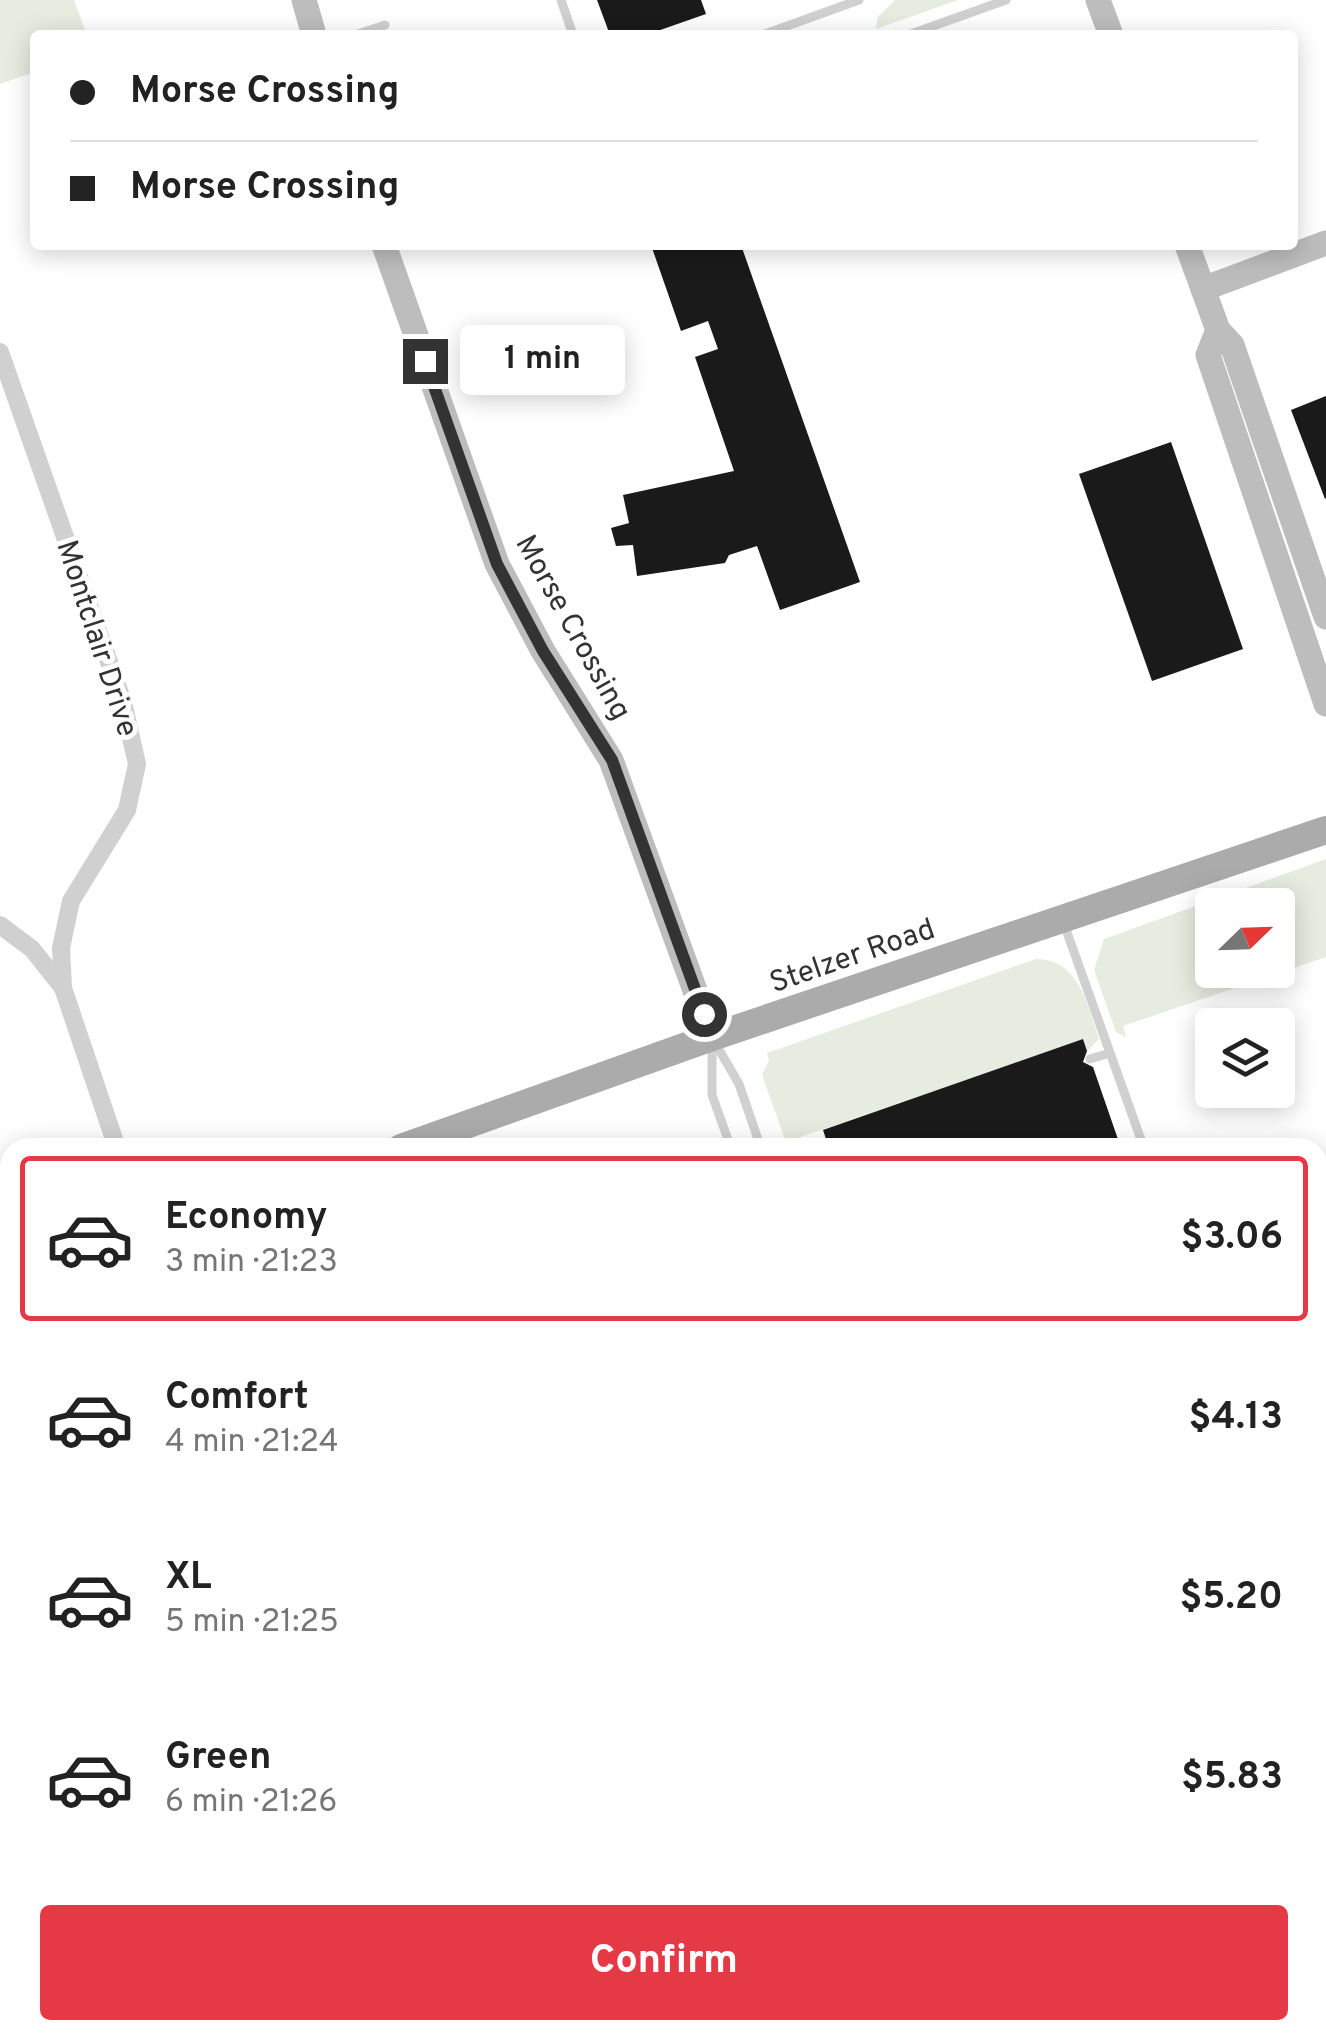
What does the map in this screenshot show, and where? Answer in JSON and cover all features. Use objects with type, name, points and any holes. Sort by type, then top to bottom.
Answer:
[{"type":"main road","name":"Stelzer Road","points":[[429,1138],[712,1037],[1326,830]]},
{"type":"street","points":[[304,0],[313,30]]},
{"type":"street","points":[[1098,0],[1109,30]]},
{"type":"street","points":[[1203,289],[1326,243]]},
{"type":"street","name":"Morse Crossing","points":[[386,250],[497,564],[543,651],[612,760],[712,1037]]},
{"type":"street","points":[[1189,250],[1218,330],[1232,345],[1326,617]]},
{"type":"street","points":[[1218,330],[1208,356],[1326,704]]},
{"type":"street","name":"Montclair Drive","points":[[0,352],[123,702],[137,764],[127,810],[71,901],[61,948],[63,988],[114,1138]]},
{"type":"street","points":[[0,925],[32,949],[63,988]]},
{"type":"lane","points":[[561,0],[572,30]]},
{"type":"lane","points":[[776,30],[859,0]]},
{"type":"lane","points":[[922,30],[1006,0]]},
{"type":"lane","points":[[370,30],[385,25]]},
{"type":"lane","points":[[1062,918],[1140,1138]]},
{"type":"lane","name":"Morse Crossing","points":[[712,1037],[712,1095],[727,1138]]},
{"type":"lane","name":"Morse Crossing","points":[[712,1037],[739,1084],[758,1138]]},
{"type":"lane","points":[[1090,1060],[1110,1053]]},
{"type":"shaded area","points":[[0,0],[74,0],[85,30],[30,30],[30,74],[0,84]]},
{"type":"shaded area","points":[[895,0],[958,0],[876,29],[877,18]]},
{"type":"shaded area","points":[[1326,859],[1326,957],[1295,968],[1295,888],[1246,888]]},
{"type":"shaded area","points":[[1195,906],[1195,988],[1235,988],[1123,1026],[1126,1037],[1116,1032],[1094,970],[1104,939]]},
{"type":"shaded area","points":[[1036,959],[1051,961],[1072,976],[1080,987],[1099,1039],[1087,1051],[1083,1040],[798,1138],[785,1138],[762,1075],[769,1060],[767,1053]]},
{"type":"building","points":[[597,0],[701,0],[706,14],[660,30],[608,30]]},
{"type":"building","points":[[653,250],[743,250],[860,582],[780,610],[757,546],[729,555],[725,563],[637,576],[633,545],[616,546],[611,528],[629,523],[623,495],[734,471],[695,357],[718,349],[708,321],[681,331]]},
{"type":"building","points":[[1326,396],[1326,498],[1325,499],[1291,410]]},
{"type":"building","points":[[1171,442],[1243,649],[1152,681],[1079,474]]},
{"type":"building","points":[[1083,1039],[1087,1051],[1083,1062],[1093,1067],[1118,1138],[826,1138],[823,1130]]},
{"type":"route","points":[[425,361],[497,564],[543,651],[612,760],[664,894],[704,1014]]}]
